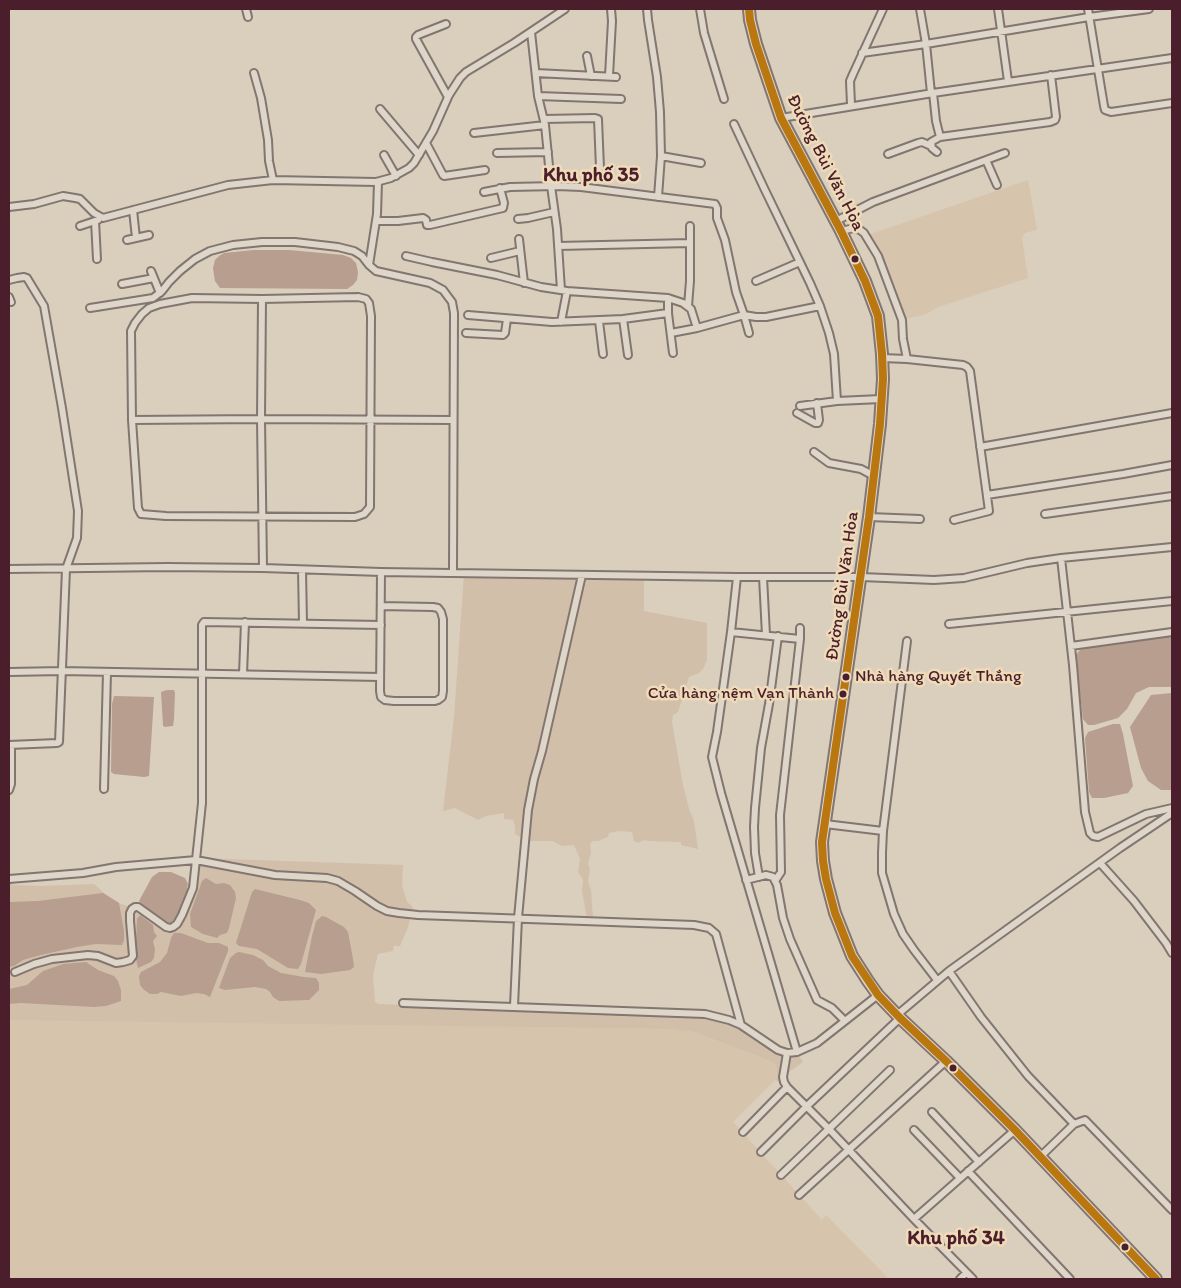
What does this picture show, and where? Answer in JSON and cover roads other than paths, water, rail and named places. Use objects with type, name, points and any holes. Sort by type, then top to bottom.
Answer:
[{"type":"main road","name":"Đường Bùi Văn Hòa","points":[[749,9],[756,44],[781,118],[836,221],[865,281],[878,316],[882,358],[880,424],[862,577],[822,842],[829,895],[852,956],[878,995],[1015,1130],[1156,1279]]},
{"type":"street","points":[[246,9],[248,17]]},
{"type":"street","points":[[80,226],[163,201],[228,185],[273,180],[378,182],[396,176],[414,163],[433,131],[455,84],[466,72],[565,9]]},
{"type":"street","points":[[536,73],[612,77],[611,9]]},
{"type":"street","points":[[647,9],[659,95],[661,156],[658,197]]},
{"type":"street","points":[[700,9],[704,33],[724,98]]},
{"type":"street","points":[[851,106],[850,81],[883,9]]},
{"type":"street","points":[[920,9],[940,137]]},
{"type":"street","points":[[998,9],[1008,81]]},
{"type":"street","points":[[1088,9],[1106,110],[1111,112],[1172,103]]},
{"type":"street","points":[[862,53],[1149,9]]},
{"type":"street","points":[[446,24],[418,35],[416,39],[448,97]]},
{"type":"street","points":[[531,32],[538,96],[545,122],[564,290],[561,322]]},
{"type":"street","points":[[587,56],[591,76]]},
{"type":"street","points":[[781,118],[1008,81],[1172,58]]},
{"type":"street","points":[[254,73],[261,98],[273,180]]},
{"type":"street","points":[[931,146],[931,142],[940,137],[1055,120],[1050,75]]},
{"type":"street","points":[[538,96],[621,99]]},
{"type":"street","points":[[380,109],[419,155]]},
{"type":"street","points":[[474,133],[545,122],[598,119],[600,168]]},
{"type":"street","points":[[734,124],[820,306],[834,354],[837,400]]},
{"type":"street","points":[[888,154],[922,142],[931,146],[937,152]]},
{"type":"street","points":[[426,143],[444,176],[485,170]]},
{"type":"street","points":[[497,153],[548,152]]},
{"type":"street","points":[[836,221],[873,202],[1005,153]]},
{"type":"street","points":[[384,155],[396,176]]},
{"type":"street","points":[[661,156],[701,163]]},
{"type":"street","points":[[986,160],[997,185]]},
{"type":"street","points":[[369,266],[376,221],[378,182]]},
{"type":"street","points":[[484,192],[500,188],[581,186],[715,204],[736,292],[749,333]]},
{"type":"street","points":[[376,221],[423,218],[426,220],[427,225],[430,225],[502,208],[504,203],[500,188]]},
{"type":"street","points":[[9,207],[34,204],[63,196],[80,199],[94,213],[103,218]]},
{"type":"street","points":[[133,210],[136,238]]},
{"type":"street","points":[[518,219],[554,212]]},
{"type":"street","points":[[95,221],[97,259]]},
{"type":"street","points":[[688,306],[690,226]]},
{"type":"street","points":[[841,231],[854,228],[860,230],[864,233],[878,256],[902,320],[907,359]]},
{"type":"street","points":[[127,240],[149,235]]},
{"type":"street","points":[[519,239],[524,282]]},
{"type":"street","points":[[90,308],[153,298],[180,271],[195,259],[210,251],[232,244],[262,242],[295,242],[338,247],[354,251],[362,256],[369,266],[376,270],[430,283],[443,290],[452,302],[454,313],[453,572]]},
{"type":"street","points":[[558,246],[690,243]]},
{"type":"street","points":[[491,258],[520,251]]},
{"type":"street","points":[[406,256],[497,275],[541,287],[668,298],[688,306],[693,314],[697,328]]},
{"type":"street","points":[[756,281],[800,262]]},
{"type":"street","points":[[122,284],[153,275],[160,293]]},
{"type":"street","points":[[9,280],[27,278],[44,306],[78,511],[76,538],[66,569],[59,742],[10,745],[11,784],[9,790]]},
{"type":"street","points":[[358,297],[366,299],[369,303],[370,507],[364,514],[355,517],[166,516],[141,514],[138,508],[132,420],[132,332],[135,323],[149,308],[176,300],[192,298],[358,297]]},
{"type":"street","points":[[668,298],[668,313],[674,353]]},
{"type":"street","points":[[262,299],[263,568]]},
{"type":"street","points":[[671,333],[744,315],[766,317],[820,306]]},
{"type":"street","points":[[468,315],[561,322],[622,319],[668,313]]},
{"type":"street","points":[[466,333],[502,335],[505,333],[507,319]]},
{"type":"street","points":[[622,319],[628,356]]},
{"type":"street","points":[[598,321],[603,354]]},
{"type":"street","points":[[882,358],[963,365],[970,371],[989,511],[954,520]]},
{"type":"street","points":[[800,406],[837,400],[882,399]]},
{"type":"street","points":[[797,413],[815,423],[818,422],[818,403]]},
{"type":"street","points":[[980,447],[1172,412]]},
{"type":"street","points":[[132,420],[453,420]]},
{"type":"street","points":[[814,452],[829,464],[861,469],[874,476]]},
{"type":"street","points":[[987,494],[1172,465]]},
{"type":"street","points":[[1045,514],[1172,496]]},
{"type":"street","points":[[869,518],[920,519]]},
{"type":"street","points":[[9,569],[263,568],[381,572],[862,577],[934,580],[964,578],[1061,558],[1172,547]]},
{"type":"street","points":[[1061,558],[1085,812],[1090,833],[1098,837],[1146,814],[1172,808]]},
{"type":"street","points":[[302,570],[303,623]]},
{"type":"street","points":[[381,572],[380,677],[381,697],[385,700],[435,701],[442,696],[443,620],[441,612],[438,608],[433,607],[381,606]]},
{"type":"street","points":[[514,1006],[518,918],[528,810],[582,575]]},
{"type":"street","points":[[737,577],[731,632],[712,757],[797,1052]]},
{"type":"street","points":[[763,577],[766,635]]},
{"type":"street","points":[[949,624],[1172,601]]},
{"type":"street","points":[[15,972],[52,959],[88,955],[98,956],[116,963],[130,960],[133,956],[130,922],[132,909],[138,907],[166,927],[174,928],[182,915],[193,888],[202,803],[202,625],[204,622],[381,625]]},
{"type":"street","points":[[243,674],[245,622]]},
{"type":"street","points":[[775,881],[781,872],[780,815],[800,628]]},
{"type":"street","points":[[731,632],[800,639]]},
{"type":"street","points":[[1070,646],[1172,632]]},
{"type":"street","points":[[759,877],[755,853],[755,808],[761,748],[770,704],[778,636]]},
{"type":"street","points":[[907,641],[883,831],[882,873],[894,914],[903,934],[937,980]]},
{"type":"street","points":[[9,672],[62,671],[380,677]]},
{"type":"street","points":[[104,788],[107,672]]},
{"type":"street","points":[[761,1152],[898,1016],[937,980],[1120,848],[1172,813]]},
{"type":"street","points":[[825,824],[883,831]]},
{"type":"street","points":[[9,879],[75,874],[116,867],[196,860],[275,874],[327,878],[338,881],[387,911],[418,915],[694,925],[709,928],[716,934],[741,1025]]},
{"type":"street","points":[[1100,863],[1134,901],[1172,952]]},
{"type":"street","points":[[746,880],[766,876],[773,878],[790,939],[817,1000],[832,1008],[845,1021]]},
{"type":"street","points":[[949,972],[981,1017],[1028,1076],[1074,1124]]},
{"type":"street","points":[[403,1003],[705,1014],[741,1025],[778,1050],[787,1053],[797,1052],[817,1043],[878,995]]},
{"type":"street","points":[[787,1053],[783,1077],[787,1087],[973,1279]]},
{"type":"street","points":[[799,1195],[946,1061]]},
{"type":"street","points":[[782,1175],[890,1070]]},
{"type":"street","points":[[743,1132],[787,1087]]},
{"type":"street","points":[[932,1112],[979,1162]]},
{"type":"street","points":[[1040,1157],[1074,1124],[1085,1120],[1172,1210]]},
{"type":"street","points":[[914,1130],[960,1178]]},
{"type":"street","points":[[914,1219],[1015,1130]]},
{"type":"street","points":[[968,1171],[1070,1279]]},
{"type":"street","points":[[960,1279],[966,1273]]},
{"type":"place","name":"Nhà hàng Quyết Thắng","points":[[846,677]]},
{"type":"place","name":"Cửa hàng nệm Vạn Thành","points":[[843,694]]},
{"type":"district","name":"Khu phố 35","points":[[591,176]]},
{"type":"district","name":"Khu phố 34","points":[[956,1239]]}]
